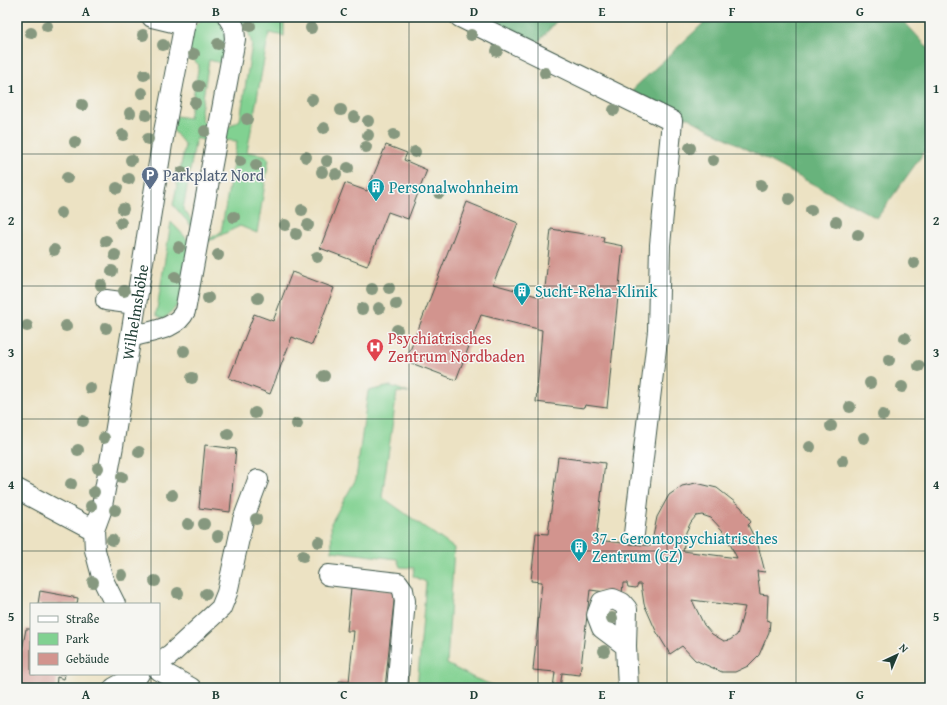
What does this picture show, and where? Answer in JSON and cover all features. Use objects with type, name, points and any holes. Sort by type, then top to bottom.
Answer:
[{"type":"street","points":[[152,17],[186,21]]},
{"type":"street","name":"Wilhelmshöhe","points":[[131,337],[175,324],[182,319],[189,296],[235,39],[234,27],[228,17]]},
{"type":"street","points":[[460,17],[672,121],[660,244],[658,331],[634,534]]},
{"type":"street","name":"Wilhelmshöhe","points":[[114,603],[103,580],[95,550],[94,530],[100,511],[131,337],[135,304],[164,132],[186,21]]},
{"type":"street","points":[[106,300],[135,304]]},
{"type":"street","points":[[160,661],[170,655],[221,608],[227,593],[243,520],[258,480]]},
{"type":"street","points":[[17,489],[94,530]]},
{"type":"street","points":[[328,575],[398,584],[403,590],[405,601],[397,688]]},
{"type":"street","points":[[626,646],[628,688]]},
{"type":"street","points":[[160,671],[191,688]]},
{"type":"street","points":[[114,688],[137,675]]},
{"type":"street","points":[[143,688],[144,675]]},
{"type":"green space","points":[[205,17],[215,18],[221,22],[227,33],[227,41],[225,64],[209,60],[201,111],[202,120],[212,129],[209,142],[196,138],[183,209],[195,224],[194,229],[173,205],[185,145],[173,130],[176,116],[189,118],[199,65],[186,53],[193,28]]},
{"type":"green space","points":[[238,17],[282,17],[284,22],[284,36],[269,33],[247,152],[265,155],[269,159],[257,233],[240,226],[207,242],[207,240],[221,232],[237,141],[222,140],[224,130],[240,120],[252,44],[248,31]]},
{"type":"green space","points":[[482,17],[560,17],[535,46]]},
{"type":"green space","points":[[710,17],[900,17],[930,50],[930,144],[877,218],[688,118],[631,91]]},
{"type":"green space","points":[[171,222],[192,244],[188,275],[182,295],[178,304],[163,319],[156,315]]},
{"type":"green space","points":[[391,386],[409,393],[397,392],[382,497],[454,548],[447,664],[474,678],[500,688],[417,688],[426,582],[413,576],[414,568],[400,567],[397,559],[332,551],[331,523],[356,479],[368,391]]},
{"type":"building","name":"Personalwohnheim","points":[[386,145],[407,153],[404,160],[427,170],[408,219],[388,212],[367,266],[320,248],[345,183],[367,191]]},
{"type":"building","name":"Sucht-Reha-Klinik","points":[[467,202],[518,223],[493,284],[544,298],[551,229],[604,237],[603,242],[623,246],[607,408],[585,405],[584,408],[536,402],[542,330],[481,315],[456,380],[406,361]]},
{"type":"building","points":[[292,272],[334,288],[312,345],[292,337],[270,394],[229,378],[254,314],[273,321]]},
{"type":"building","points":[[205,445],[236,449],[230,512],[199,508]]},
{"type":"building","points":[[558,457],[605,463],[596,540],[651,546],[657,517],[669,495],[682,486],[696,483],[717,488],[741,507],[751,522],[748,525],[758,545],[765,572],[757,571],[760,594],[768,595],[767,620],[770,621],[769,632],[759,655],[748,666],[735,672],[722,672],[695,660],[682,646],[670,654],[656,631],[644,604],[641,584],[638,584],[636,588],[628,587],[627,583],[623,583],[622,594],[590,590],[580,675],[562,673],[560,688],[553,688],[555,672],[533,670],[542,582],[531,581],[536,533],[548,534]],"holes":[[[702,515],[711,518],[724,532],[737,558],[683,551],[686,532],[691,522],[696,516]],[[692,600],[745,607],[737,635],[730,640],[724,641],[712,634],[704,625]]]},
{"type":"building","points":[[351,587],[395,591],[385,688],[338,688],[339,681],[349,682],[354,631],[347,631]]},
{"type":"building","points":[[40,591],[78,598],[77,603],[38,603]]},
{"type":"building","points":[[26,629],[30,629],[30,675],[65,675],[64,679],[57,677],[56,688],[17,688],[17,649],[22,650]]},
{"type":"place","name":"Parkplatz Nord","points":[[150,190]]},
{"type":"place","name":"Personalwohnheim","points":[[376,202]]},
{"type":"place","name":"Sucht-Reha-Klinik","points":[[522,306]]},
{"type":"place","name":"Psychiatrisches Zentrum Nordbaden","points":[[375,362]]},
{"type":"place","name":"37 - Gerontopsychiatrisches Zentrum (GZ)","points":[[579,562]]}]
